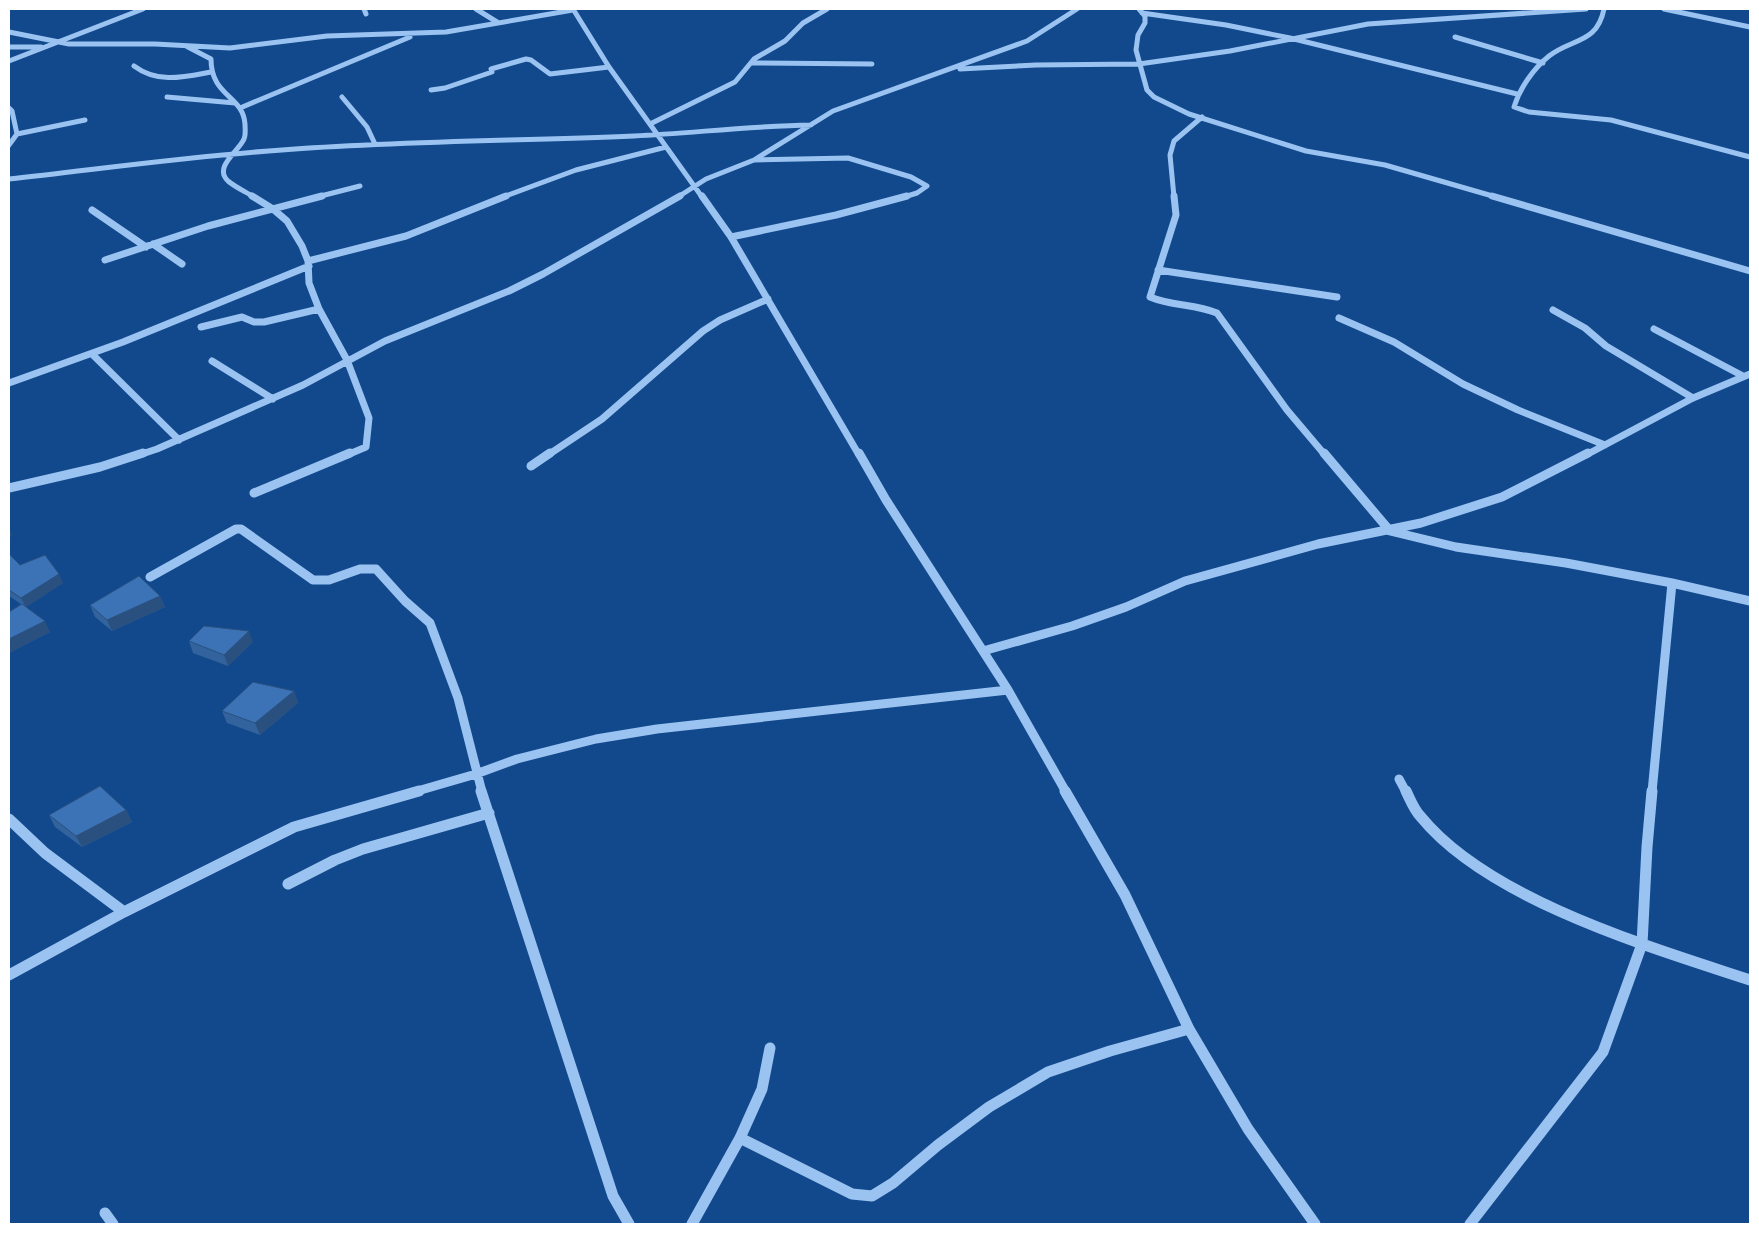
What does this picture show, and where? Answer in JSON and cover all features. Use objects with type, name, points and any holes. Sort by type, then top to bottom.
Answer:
[{"type":"street","points":[[9,61],[143,9]]},
{"type":"street","points":[[476,9],[497,22]]},
{"type":"street","points":[[9,32],[58,42],[230,48],[327,36],[422,34],[460,30],[573,9],[609,67],[731,237],[886,500],[1008,690],[1125,895],[1189,1029],[1248,1129],[1314,1224]]},
{"type":"street","points":[[650,124],[735,82],[759,55],[785,41],[803,23],[827,9]]},
{"type":"street","points":[[9,488],[100,467],[179,440],[273,399],[385,341],[509,291],[574,258],[714,175],[754,160],[833,111],[1027,41],[1077,9]]},
{"type":"street","points":[[951,70],[1036,65],[1139,64],[1230,52],[1290,38],[1395,21],[1586,9]]},
{"type":"street","points":[[1604,9],[1602,21],[1597,30],[1555,52],[1543,62],[1517,94],[1514,107],[1611,120],[1750,157]]},
{"type":"street","points":[[1664,9],[1750,27]]},
{"type":"street","points":[[1140,11],[1290,38],[1517,94]]},
{"type":"street","points":[[1140,11],[1145,16],[1145,23],[1138,35],[1136,50],[1147,90],[1154,97],[1189,114],[1306,151],[1385,165],[1472,192],[1750,270]]},
{"type":"street","points":[[166,97],[237,105],[391,44],[422,34]]},
{"type":"street","points":[[1455,37],[1543,62]]},
{"type":"street","points":[[186,46],[212,59],[211,72],[217,86],[237,105],[245,122],[245,138],[225,163],[224,172],[227,180],[273,209],[287,222],[309,264],[309,283],[319,309],[347,360],[369,418],[366,447],[254,493]]},
{"type":"street","points":[[9,47],[46,47]]},
{"type":"street","points":[[431,90],[457,85],[492,72],[491,69],[526,59],[531,60],[550,74],[609,67]]},
{"type":"street","points":[[752,63],[872,64]]},
{"type":"street","points":[[134,66],[141,72],[157,78],[211,72]]},
{"type":"street","points":[[342,97],[368,127],[375,144]]},
{"type":"street","points":[[9,108],[12,111],[17,134]]},
{"type":"street","points":[[1202,117],[1174,141],[1170,155],[1176,215],[1150,297],[1160,301],[1200,307],[1216,313],[1287,410],[1390,530],[1456,547],[1566,562],[1750,601]]},
{"type":"street","points":[[9,145],[17,134],[85,120]]},
{"type":"street","points":[[9,179],[280,150],[375,144],[519,141],[763,126],[813,125]]},
{"type":"street","points":[[9,383],[41,374],[134,339],[309,264],[406,236],[569,173],[666,147]]},
{"type":"street","points":[[731,237],[863,208],[918,192],[927,186],[903,174],[848,158],[754,160]]},
{"type":"street","points":[[105,260],[208,226],[360,186]]},
{"type":"street","points":[[92,210],[182,264]]},
{"type":"street","points":[[1158,270],[1337,297]]},
{"type":"street","points":[[531,466],[602,419],[703,331],[720,320],[768,299]]},
{"type":"street","points":[[201,326],[242,317],[254,322],[264,322],[319,309]]},
{"type":"street","points":[[1552,310],[1585,328],[1606,346],[1693,398]]},
{"type":"street","points":[[1339,318],[1394,342],[1471,387],[1518,410],[1606,445]]},
{"type":"street","points":[[1654,330],[1747,375]]},
{"type":"street","points":[[92,354],[179,440]]},
{"type":"street","points":[[212,361],[273,399]]},
{"type":"street","points":[[983,651],[1082,623],[1126,607],[1185,581],[1318,544],[1390,530],[1466,510],[1502,497],[1606,445],[1693,398],[1747,375]]},
{"type":"street","points":[[150,577],[236,529],[241,529],[313,580],[322,582],[333,580],[358,570],[376,569],[405,601],[430,624],[458,698],[476,774],[613,1196],[630,1224]]},
{"type":"street","points":[[1470,1224],[1603,1052],[1632,976],[1642,944],[1647,847],[1672,583]]},
{"type":"street","points":[[9,975],[124,912],[294,827],[476,774],[516,759],[587,741],[656,729],[1008,690]]},
{"type":"street","points":[[1398,779],[1403,794],[1414,811],[1431,829],[1487,874],[1537,900],[1642,944],[1750,980]]},
{"type":"street","points":[[288,884],[335,860],[363,849],[489,813]]},
{"type":"street","points":[[9,819],[45,854],[124,912]]},
{"type":"street","points":[[740,1138],[852,1194],[872,1196],[893,1183],[938,1144],[989,1107],[1048,1072],[1110,1051],[1189,1029]]},
{"type":"street","points":[[692,1224],[740,1138],[762,1090],[770,1048]]},
{"type":"building","points":[[9,554],[20,565],[45,555],[59,574],[21,598],[9,590]]},
{"type":"building","points":[[139,576],[160,596],[107,620],[90,605]]},
{"type":"building","points":[[22,604],[45,621],[9,639],[9,612]]},
{"type":"building","points":[[204,626],[249,631],[224,655],[189,641]]},
{"type":"building","points":[[253,682],[294,691],[255,723],[222,711]]},
{"type":"building","points":[[100,786],[126,810],[76,836],[49,815]]}]
